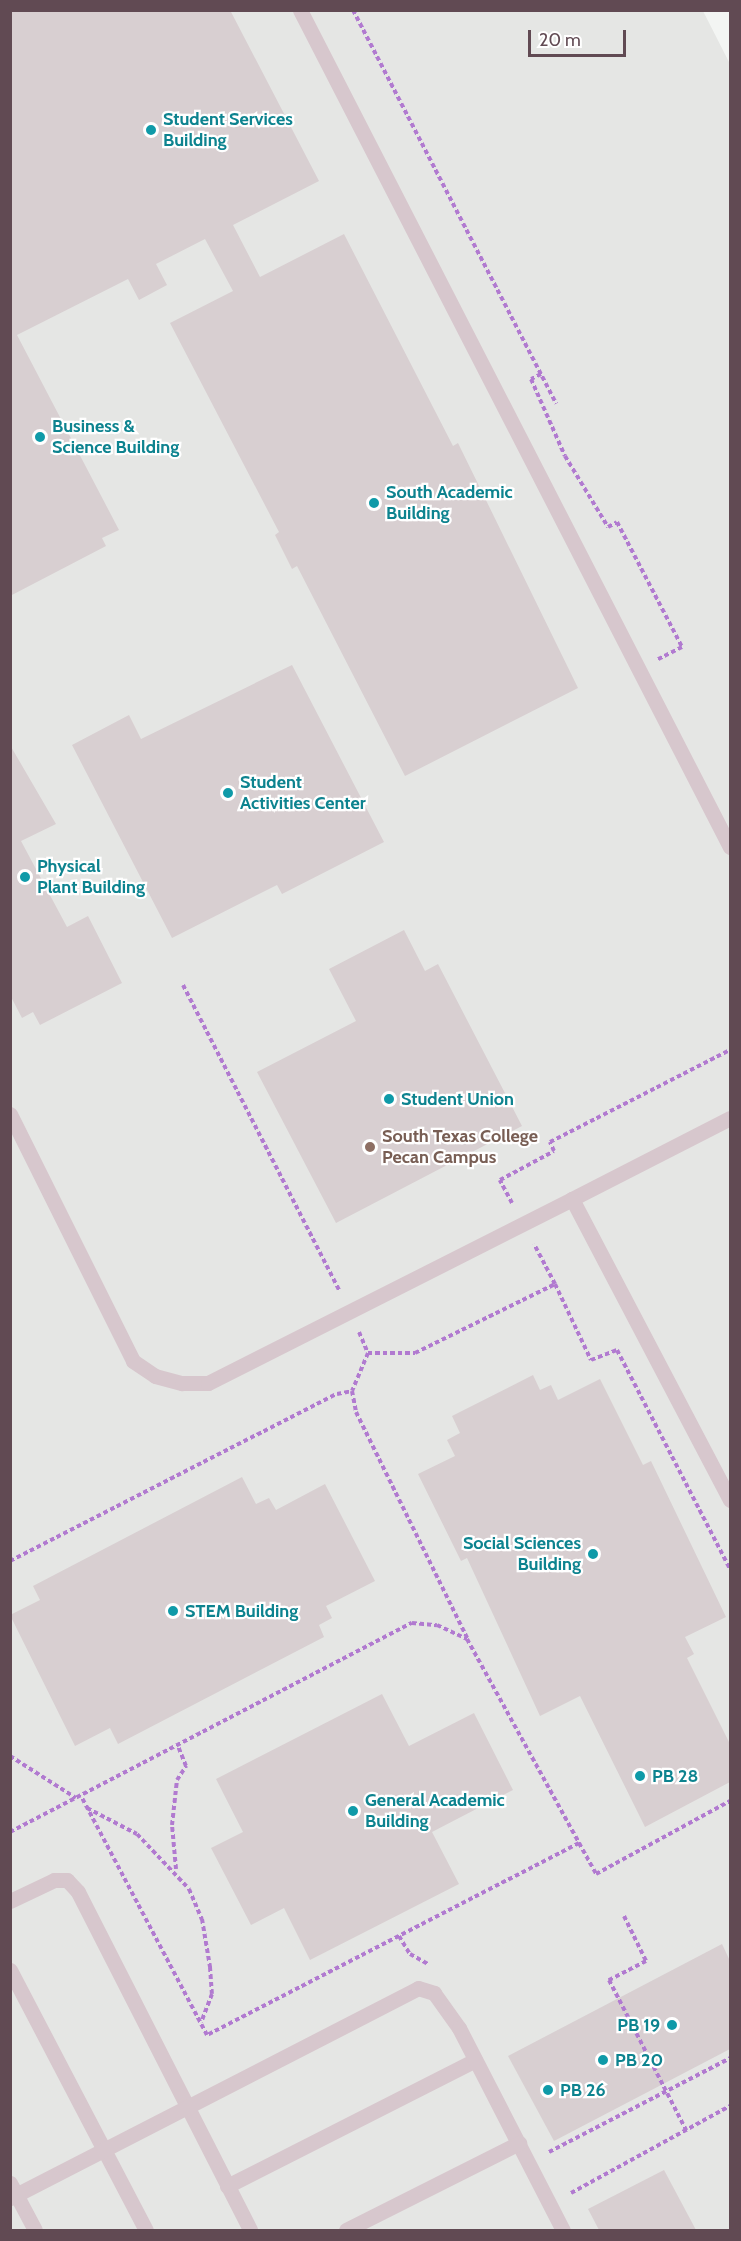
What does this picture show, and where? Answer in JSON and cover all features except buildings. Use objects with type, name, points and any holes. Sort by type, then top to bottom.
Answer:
[{"type":"lane","points":[[300,10],[730,847]]},
{"type":"lane","points":[[10,1114],[134,1361],[155,1376],[182,1383],[208,1383],[730,1118]]},
{"type":"lane","points":[[572,1199],[730,1500]]},
{"type":"lane","points":[[10,1902],[54,1880],[67,1880],[78,1892],[250,2230]]},
{"type":"lane","points":[[10,1970],[146,2230]]},
{"type":"lane","points":[[35,2230],[13,2192],[105,2150],[418,1988],[434,1993],[444,2004],[519,2143],[560,2229]]},
{"type":"lane","points":[[227,2186],[475,2060]]},
{"type":"lane","points":[[345,2230],[519,2143]]},
{"type":"path","points":[[353,10],[556,404]]},
{"type":"path","points":[[541,374],[531,379],[546,409],[542,411],[588,501],[593,499],[608,527],[617,522],[682,647],[639,669]]},
{"type":"path","points":[[730,1050],[550,1142],[554,1152],[500,1180],[555,1284],[591,1360],[617,1350],[730,1569]]},
{"type":"path","points":[[368,1353],[415,1353],[555,1284]]},
{"type":"path","points":[[10,1561],[337,1394],[352,1391]]},
{"type":"path","points":[[10,1832],[412,1623],[437,1625],[467,1639],[596,1874],[730,1802]]},
{"type":"path","points":[[176,1872],[172,1825],[177,1780],[186,1766],[178,1746]]},
{"type":"path","points":[[10,1756],[79,1797],[87,1808],[207,2035],[579,1843]]},
{"type":"path","points":[[87,1808],[137,1834],[189,1888],[207,1941],[212,1994],[201,2023]]},
{"type":"path","points":[[624,1916],[646,1961],[609,1980],[686,2130]]},
{"type":"path","points":[[553,2159],[549,2150],[730,2058]]},
{"type":"path","points":[[567,2185],[571,2194],[730,2106]]},
{"type":"shaded area","name":"South Texas College Pecan Campus","points":[[11,11],[703,11],[730,64],[730,2230],[11,2230]]},
{"type":"place","name":"Student Services Building","points":[[151,130]]},
{"type":"place","name":"Business & Science Building","points":[[40,437]]},
{"type":"place","name":"South Academic Building","points":[[374,503]]},
{"type":"place","name":"Student Activities Center","points":[[228,793]]},
{"type":"place","name":"Physical Plant Building","points":[[25,877]]},
{"type":"place","name":"Student Union","points":[[389,1099]]},
{"type":"place","name":"South Texas College Pecan Campus","points":[[370,1147]]},
{"type":"place","name":"Social Sciences Building","points":[[593,1554]]},
{"type":"place","name":"STEM Building","points":[[173,1611]]},
{"type":"place","name":"PB 28","points":[[640,1776]]},
{"type":"place","name":"General Academic Building","points":[[353,1811]]},
{"type":"place","name":"PB 19","points":[[672,2025]]},
{"type":"place","name":"PB 20","points":[[603,2060]]},
{"type":"place","name":"PB 26","points":[[548,2090]]}]
